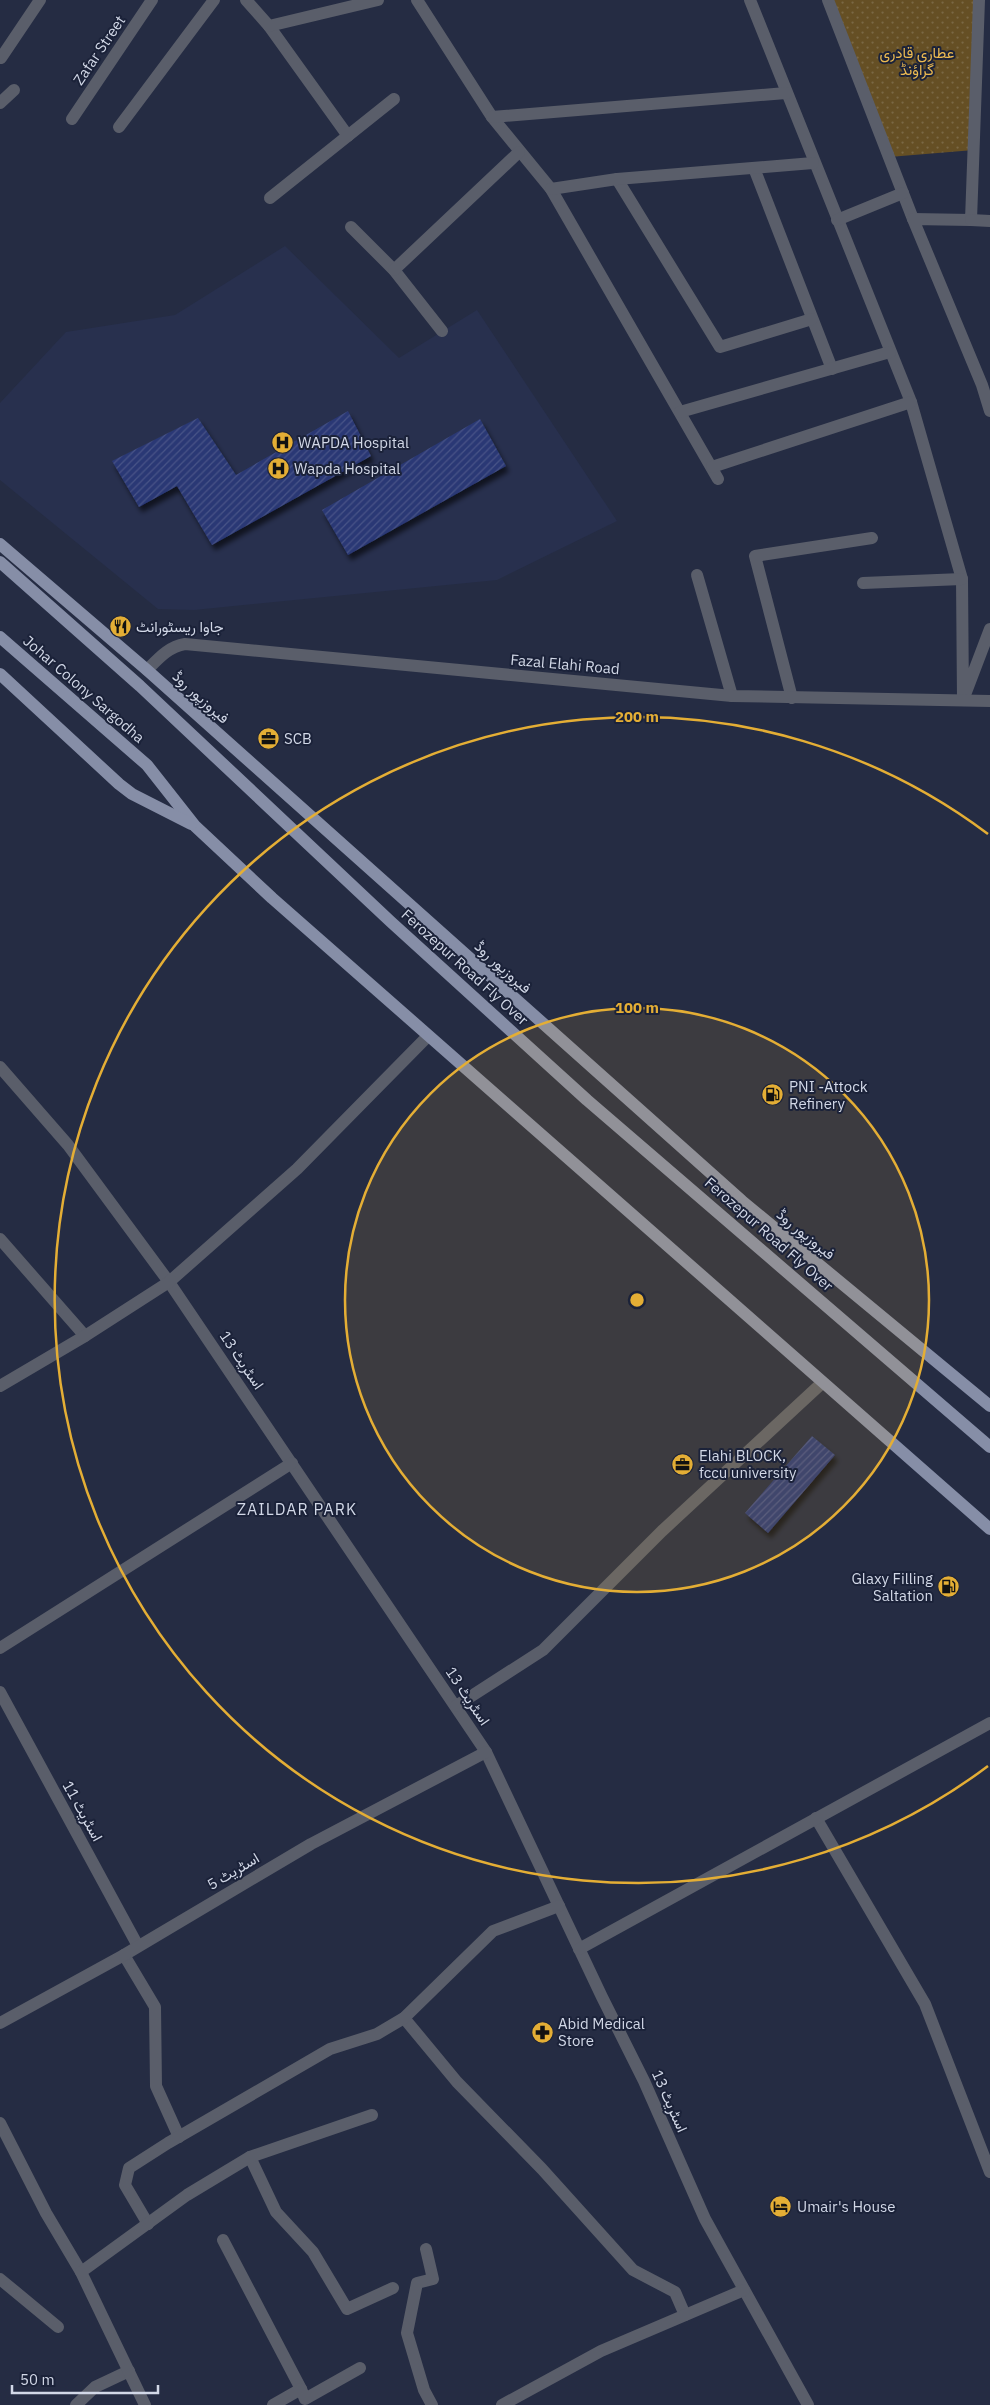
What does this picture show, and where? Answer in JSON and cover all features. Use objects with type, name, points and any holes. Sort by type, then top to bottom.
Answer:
[{"type":"main road","name":"فیروزپور روڈ","points":[[0,544],[147,670],[742,1201],[990,1406]]},
{"type":"main road","name":"Ferozepur Road Fly Over","points":[[0,562],[140,686],[391,922],[587,1100],[990,1447]]},
{"type":"main road","name":"Johar Colony Sargodha","points":[[0,637],[147,765],[195,826]]},
{"type":"main road","points":[[0,674],[119,784],[132,794],[195,826],[272,898],[990,1530]]},
{"type":"street","points":[[1,58],[40,0]]},
{"type":"street","name":"Zafar Street","points":[[72,119],[152,0]]},
{"type":"street","points":[[119,127],[214,0]]},
{"type":"street","points":[[246,0],[270,26],[348,136]]},
{"type":"street","points":[[270,26],[378,0]]},
{"type":"street","points":[[417,0],[492,117],[551,189],[715,473],[911,402]]},
{"type":"street","points":[[750,0],[911,402],[962,579],[962,700]]},
{"type":"street","points":[[828,0],[913,219],[986,385],[990,410]]},
{"type":"street","points":[[972,220],[980,0]]},
{"type":"street","points":[[0,103],[14,90]]},
{"type":"street","points":[[492,117],[786,93]]},
{"type":"street","points":[[270,198],[394,99]]},
{"type":"street","points":[[394,270],[519,152]]},
{"type":"street","points":[[551,189],[616,180],[814,163]]},
{"type":"street","points":[[754,168],[832,369]]},
{"type":"street","points":[[616,180],[720,347],[812,319]]},
{"type":"street","points":[[837,220],[903,193]]},
{"type":"street","points":[[913,219],[990,221]]},
{"type":"street","points":[[351,227],[394,270],[442,331]]},
{"type":"street","points":[[680,412],[890,352]]},
{"type":"street","points":[[792,698],[755,556],[872,538]]},
{"type":"street","points":[[697,575],[732,696]]},
{"type":"street","points":[[863,583],[962,579]]},
{"type":"street","points":[[962,700],[990,629]]},
{"type":"street","name":"Fazal Elahi Road","points":[[147,670],[165,652],[174,646],[185,644],[732,696],[792,698],[887,697],[990,701]]},
{"type":"street","points":[[0,1386],[85,1336],[169,1282],[298,1169],[428,1036]]},
{"type":"street","name":"اسٹریٹ 13","points":[[0,1067],[68,1145],[169,1282],[486,1752],[579,1949],[644,2080],[704,2219],[808,2405]]},
{"type":"street","points":[[0,1239],[85,1336]]},
{"type":"street","points":[[456,1706],[543,1650],[662,1531],[822,1383]]},
{"type":"street","points":[[0,1648],[292,1463]]},
{"type":"street","name":"اسٹریٹ 11","points":[[0,1692],[138,1946]]},
{"type":"street","points":[[579,1949],[990,1723]]},
{"type":"street","name":"اسٹریٹ 5","points":[[0,2023],[124,1955],[311,1844],[486,1752]]},
{"type":"street","points":[[816,1818],[925,2004],[990,2172]]},
{"type":"street","points":[[148,2224],[125,2185],[129,2168],[330,2049],[377,2034],[404,2018],[493,1931],[559,1906]]},
{"type":"street","points":[[124,1955],[155,2007],[156,2086],[179,2137]]},
{"type":"street","points":[[404,2018],[457,2082],[542,2170],[633,2270],[675,2292],[685,2315]]},
{"type":"street","points":[[81,2272],[187,2195],[250,2157],[372,2114]]},
{"type":"street","points":[[0,2123],[46,2213],[81,2272],[145,2405]]},
{"type":"street","points":[[250,2157],[276,2212],[313,2252],[347,2308],[393,2288]]},
{"type":"street","points":[[223,2240],[305,2399],[360,2368]]},
{"type":"street","points":[[426,2249],[433,2278],[417,2283],[407,2333],[424,2390],[432,2405]]},
{"type":"street","points":[[0,2279],[58,2327]]},
{"type":"street","points":[[502,2405],[601,2351],[744,2290]]},
{"type":"street","points":[[76,2405],[95,2387],[130,2371]]},
{"type":"street","points":[[273,2405],[301,2389]]},
{"type":"shaded area","name":"WAPDA Hospital","points":[[285,246],[399,358],[477,310],[617,521],[497,580],[194,610],[158,609],[0,480],[0,403],[66,332],[175,315]]},
{"type":"green space","name":"عطاری قادری گراؤنڈ","points":[[828,0],[979,0],[974,150],[889,157]]},
{"type":"building","points":[[348,411],[371,456],[212,545],[177,486],[139,507],[112,461],[198,418],[236,475]]},
{"type":"building","points":[[480,419],[506,466],[348,555],[322,510]]},
{"type":"building","points":[[812,1436],[835,1455],[768,1533],[745,1513]]},
{"type":"place","name":"WAPDA Hospital","points":[[282,442]]},
{"type":"place","name":"Wapda Hospital","points":[[278,468]]},
{"type":"place","name":"جاوا ریسٹورانٹ","points":[[120,626]]},
{"type":"place","name":"SCB","points":[[268,738]]},
{"type":"place","name":"PNI -Attock Refinery","points":[[773,1095]]},
{"type":"place","name":"Elahi BLOCK, fccu university","points":[[683,1464]]},
{"type":"place","name":"Glaxy Filling Saltation","points":[[949,1587]]},
{"type":"place","name":"Abid Medical Store","points":[[542,2032]]},
{"type":"place","name":"Umair's House","points":[[781,2206]]},
{"type":"district","name":"ZAILDAR PARK","points":[[297,1509]]}]
